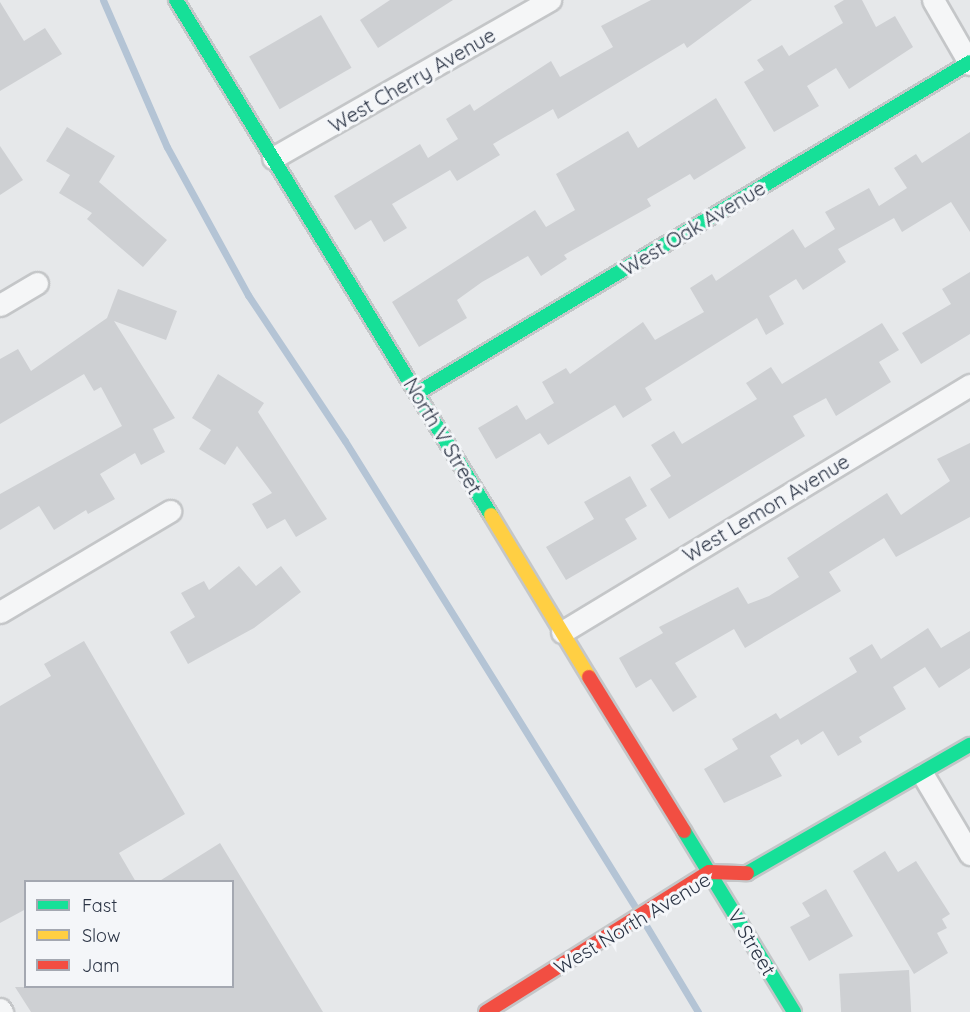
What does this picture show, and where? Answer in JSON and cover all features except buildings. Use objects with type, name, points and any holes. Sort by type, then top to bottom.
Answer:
[{"type":"street","name":"North V Street","points":[[176,0],[709,872]]},
{"type":"street","name":"West Cherry Avenue","points":[[273,158],[550,0]]},
{"type":"street","points":[[933,0],[970,62]]},
{"type":"street","name":"West Oak Avenue","points":[[417,393],[970,62]]},
{"type":"street","points":[[0,305],[37,283]]},
{"type":"street","name":"West Lemon Avenue","points":[[562,632],[970,385]]},
{"type":"street","points":[[0,612],[170,511]]},
{"type":"street","name":"West North Avenue","points":[[486,1012],[709,872],[749,873],[922,775],[970,745]]},
{"type":"street","points":[[922,775],[970,854]]},
{"type":"street","name":"V Street","points":[[709,872],[794,1012]]},
{"type":"waterway","points":[[103,0],[167,147],[248,295],[345,441],[637,910]]},
{"type":"waterway","points":[[644,922],[698,1012]]},
{"type":"traffic: fast","points":[[176,0],[491,515]]},
{"type":"traffic: fast","points":[[417,393],[970,62]]},
{"type":"traffic: fast","points":[[747,873],[970,745]]},
{"type":"traffic: fast","points":[[684,831],[794,1012]]},
{"type":"traffic: slow","points":[[491,515],[589,677]]},
{"type":"traffic: jam","points":[[589,677],[684,831]]},
{"type":"traffic: jam","points":[[486,1012],[709,872],[747,873]]}]
